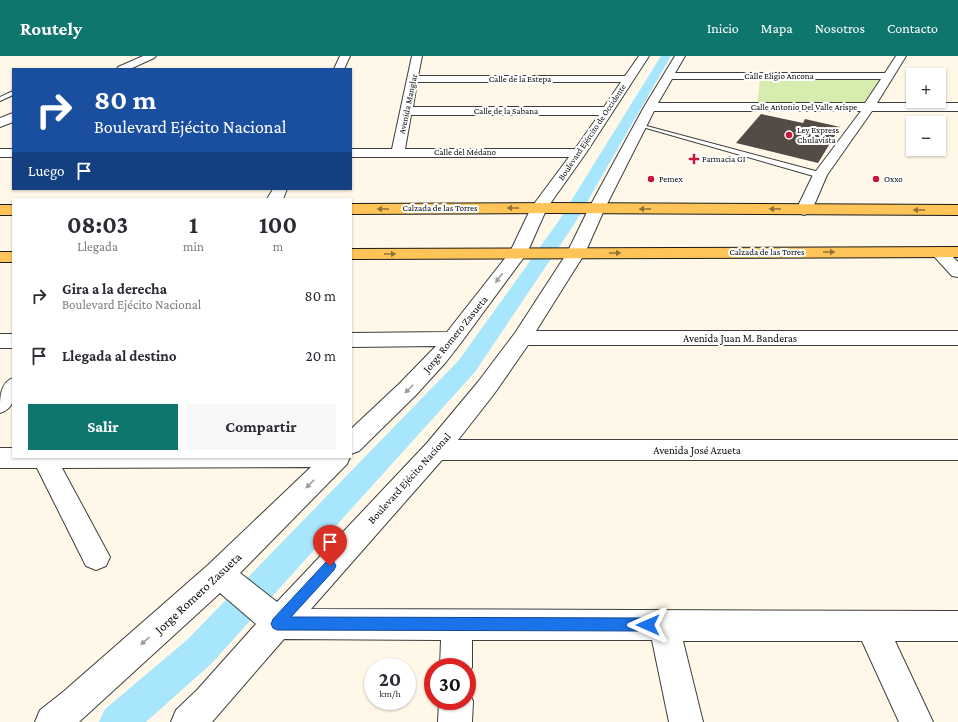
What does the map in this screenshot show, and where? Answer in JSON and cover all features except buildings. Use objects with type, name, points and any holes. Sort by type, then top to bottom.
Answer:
[{"type":"main road","name":"Calzada de las Torres","points":[[352,209],[589,208]]},
{"type":"main road","points":[[589,208],[958,210]]},
{"type":"main road","points":[[0,210],[12,210]]},
{"type":"main road","name":"Calzada de las Torres","points":[[523,253],[958,252]]},
{"type":"main road","points":[[352,254],[523,253]]},
{"type":"main road","points":[[0,257],[12,257]]},
{"type":"street","points":[[124,68],[151,56]]},
{"type":"street","points":[[339,68],[345,56]]},
{"type":"street","name":"Avenida Manglar","points":[[398,152],[417,56]]},
{"type":"street","name":"Boulevard Ejército de Occidente","points":[[546,208],[579,153],[644,56]]},
{"type":"street","points":[[589,208],[641,125],[680,56]]},
{"type":"street","points":[[804,210],[820,175],[856,127],[901,56]]},
{"type":"street","name":"Calle Eligio Ancona","points":[[670,76],[889,76]]},
{"type":"street","points":[[733,107],[747,76]]},
{"type":"street","name":"Calle de la Estepa","points":[[413,79],[628,79]]},
{"type":"street","name":"Calle Antonio Del Valle Arispe","points":[[650,107],[958,107]]},
{"type":"street","points":[[765,107],[818,119]]},
{"type":"street","name":"Calle de la Sabana","points":[[406,111],[607,111]]},
{"type":"street","points":[[0,123],[12,117]]},
{"type":"street","points":[[841,124],[856,127]]},
{"type":"street","name":"Calle del Médano","points":[[352,152],[579,153]]},
{"type":"street","points":[[0,153],[12,153]]},
{"type":"street","name":"Jorge Romero Zasueta","points":[[352,443],[440,357],[523,253],[546,208]]},
{"type":"street","name":"Boulevard Ejécito Nacional","points":[[200,715],[273,619],[436,450],[486,388],[522,338],[589,208]]},
{"type":"street","points":[[938,252],[958,272]]},
{"type":"street","name":"Avenida Juan M. Banderas","points":[[522,338],[958,338]]},
{"type":"street","points":[[352,340],[453,339]]},
{"type":"street","points":[[0,341],[12,341]]},
{"type":"street","points":[[0,404],[12,387]]},
{"type":"street","name":"Avenida José Azueta","points":[[436,450],[958,450]]},
{"type":"street","points":[[0,458],[44,458],[96,557]]},
{"type":"street","name":"Jorge Romero Zasueta","points":[[52,722],[226,580],[337,458]]},
{"type":"street","points":[[226,580],[273,619],[458,625],[958,626]]},
{"type":"street","points":[[456,658],[458,625]]},
{"type":"street","points":[[664,625],[686,722]]},
{"type":"street","points":[[871,625],[916,722]]},
{"type":"street","points":[[455,722],[456,710]]},
{"type":"lane","points":[[0,99],[12,93]]},
{"type":"lane","points":[[641,125],[820,175]]},
{"type":"green space","points":[[882,79],[866,105],[757,105],[760,80]]},
{"type":"waterway","points":[[118,722],[199,652],[467,366],[566,223],[666,56]]},
{"type":"place","name":"Ley Express Chulavista","points":[[789,135]]},
{"type":"place","name":"Farmacia GI","points":[[694,159]]},
{"type":"place","name":"Pemex","points":[[651,179]]},
{"type":"place","name":"Oxxo","points":[[876,179]]},
{"type":"route","points":[[330,566],[277,624],[648,625]]}]
